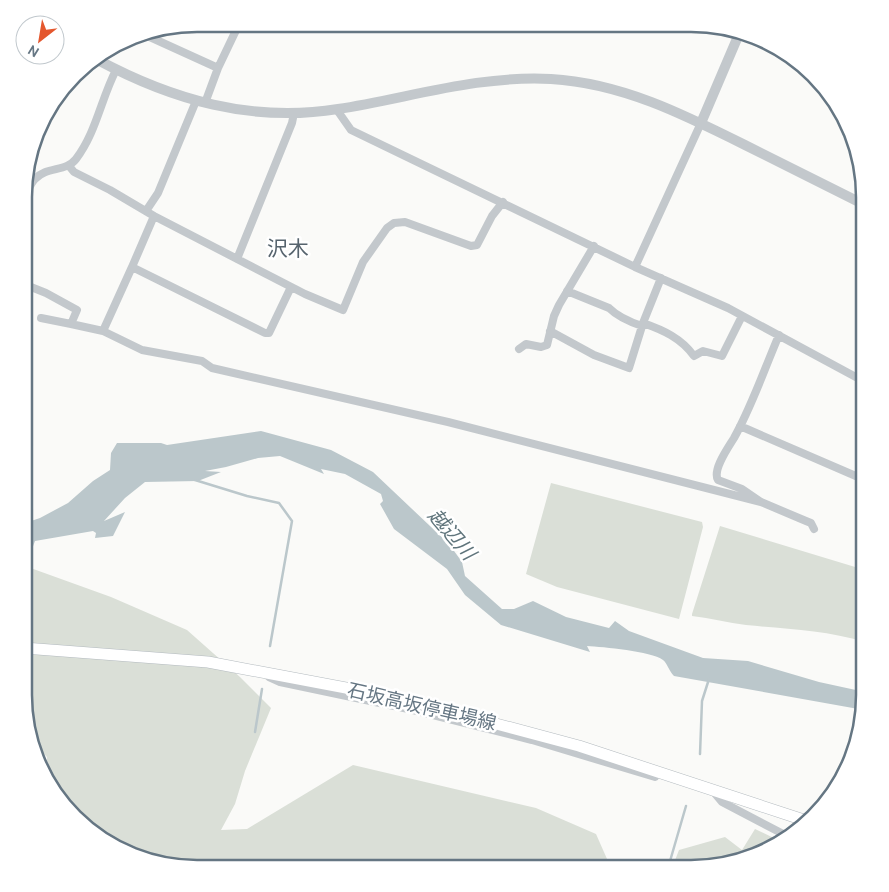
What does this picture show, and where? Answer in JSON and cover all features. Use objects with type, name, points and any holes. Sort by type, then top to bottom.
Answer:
[{"type":"main road","name":"石坂高坂停車場線","points":[[33,649],[208,662],[399,698],[579,746],[800,819]]},
{"type":"street","points":[[146,211],[158,193],[235,33]]},
{"type":"street","points":[[152,39],[218,68]]},
{"type":"street","points":[[636,267],[737,39]]},
{"type":"street","points":[[103,63],[144,83],[200,102],[243,110],[294,113],[337,110],[477,82],[505,79],[550,79],[595,85],[650,101],[701,123],[856,200]]},
{"type":"street","points":[[34,181],[47,170],[69,166],[76,159],[92,132],[116,70]]},
{"type":"street","points":[[337,110],[351,130],[742,316],[856,377]]},
{"type":"street","points":[[238,259],[294,113]]},
{"type":"street","points":[[69,166],[74,172],[110,190],[154,216],[305,294],[343,310],[363,262],[387,228],[394,223],[405,222],[471,246],[477,245],[492,216],[503,202]]},
{"type":"street","points":[[103,332],[154,216]]},
{"type":"street","points":[[519,349],[526,344],[541,347],[547,345],[556,310],[594,246]]},
{"type":"street","points":[[132,267],[265,333],[269,333],[291,286]]},
{"type":"street","points":[[550,331],[594,355],[630,368],[643,324],[661,278]]},
{"type":"street","points":[[32,287],[77,310],[71,324]]},
{"type":"street","points":[[567,291],[609,308],[614,313],[633,323],[643,324],[673,335],[688,347],[694,356],[703,351],[722,356],[742,316]]},
{"type":"street","points":[[41,318],[103,332],[142,350],[202,361],[212,368],[448,422],[761,502],[811,523],[814,529]]},
{"type":"street","points":[[761,502],[742,490],[718,480],[716,476],[717,468],[740,426],[779,335]]},
{"type":"street","points":[[740,426],[856,476]]},
{"type":"street","points":[[707,787],[722,802],[780,833]]},
{"type":"shaded area","points":[[261,431],[331,450],[373,472],[449,544],[462,562],[465,576],[502,609],[514,609],[533,601],[566,617],[609,628],[615,621],[629,631],[703,658],[748,661],[819,682],[856,690],[856,709],[674,676],[663,660],[648,654],[587,646],[590,652],[501,625],[465,595],[447,569],[394,529],[380,504],[383,501],[381,494],[345,474],[321,469],[324,474],[280,456],[258,458],[205,471],[221,472],[198,481],[145,482],[125,498],[104,521],[125,512],[113,536],[95,538],[96,533],[93,531],[35,541],[33,547],[33,520],[68,503],[93,481],[110,470],[111,453],[117,443],[161,443],[167,445]]},
{"type":"shaded area","points":[[551,483],[702,522],[703,527],[679,619],[557,587],[526,574]]},
{"type":"shaded area","points":[[720,526],[856,567],[856,640],[821,632],[746,625],[692,616]]},
{"type":"shaded area","points":[[33,569],[111,597],[187,630],[240,677],[271,708],[245,771],[235,804],[221,830],[247,829],[353,765],[536,808],[596,834],[607,859],[187,859],[165,856],[144,851],[124,843],[89,819],[67,795],[55,777],[47,762],[47,757],[41,748],[33,705]]},
{"type":"shaded area","points":[[755,829],[773,838],[745,851],[724,856],[702,859],[676,859],[679,850],[725,837],[742,850]]},
{"type":"waterway","points":[[195,480],[247,496],[279,503],[292,521],[270,646]]},
{"type":"waterway","points":[[700,754],[702,701],[709,679]]},
{"type":"waterway","points":[[255,732],[262,689]]},
{"type":"waterway","points":[[671,859],[686,806]]},
{"type":"district","name":"沢木","points":[[288,249]]},
{"type":"water label","name":"越辺川","points":[[452,534]]}]
